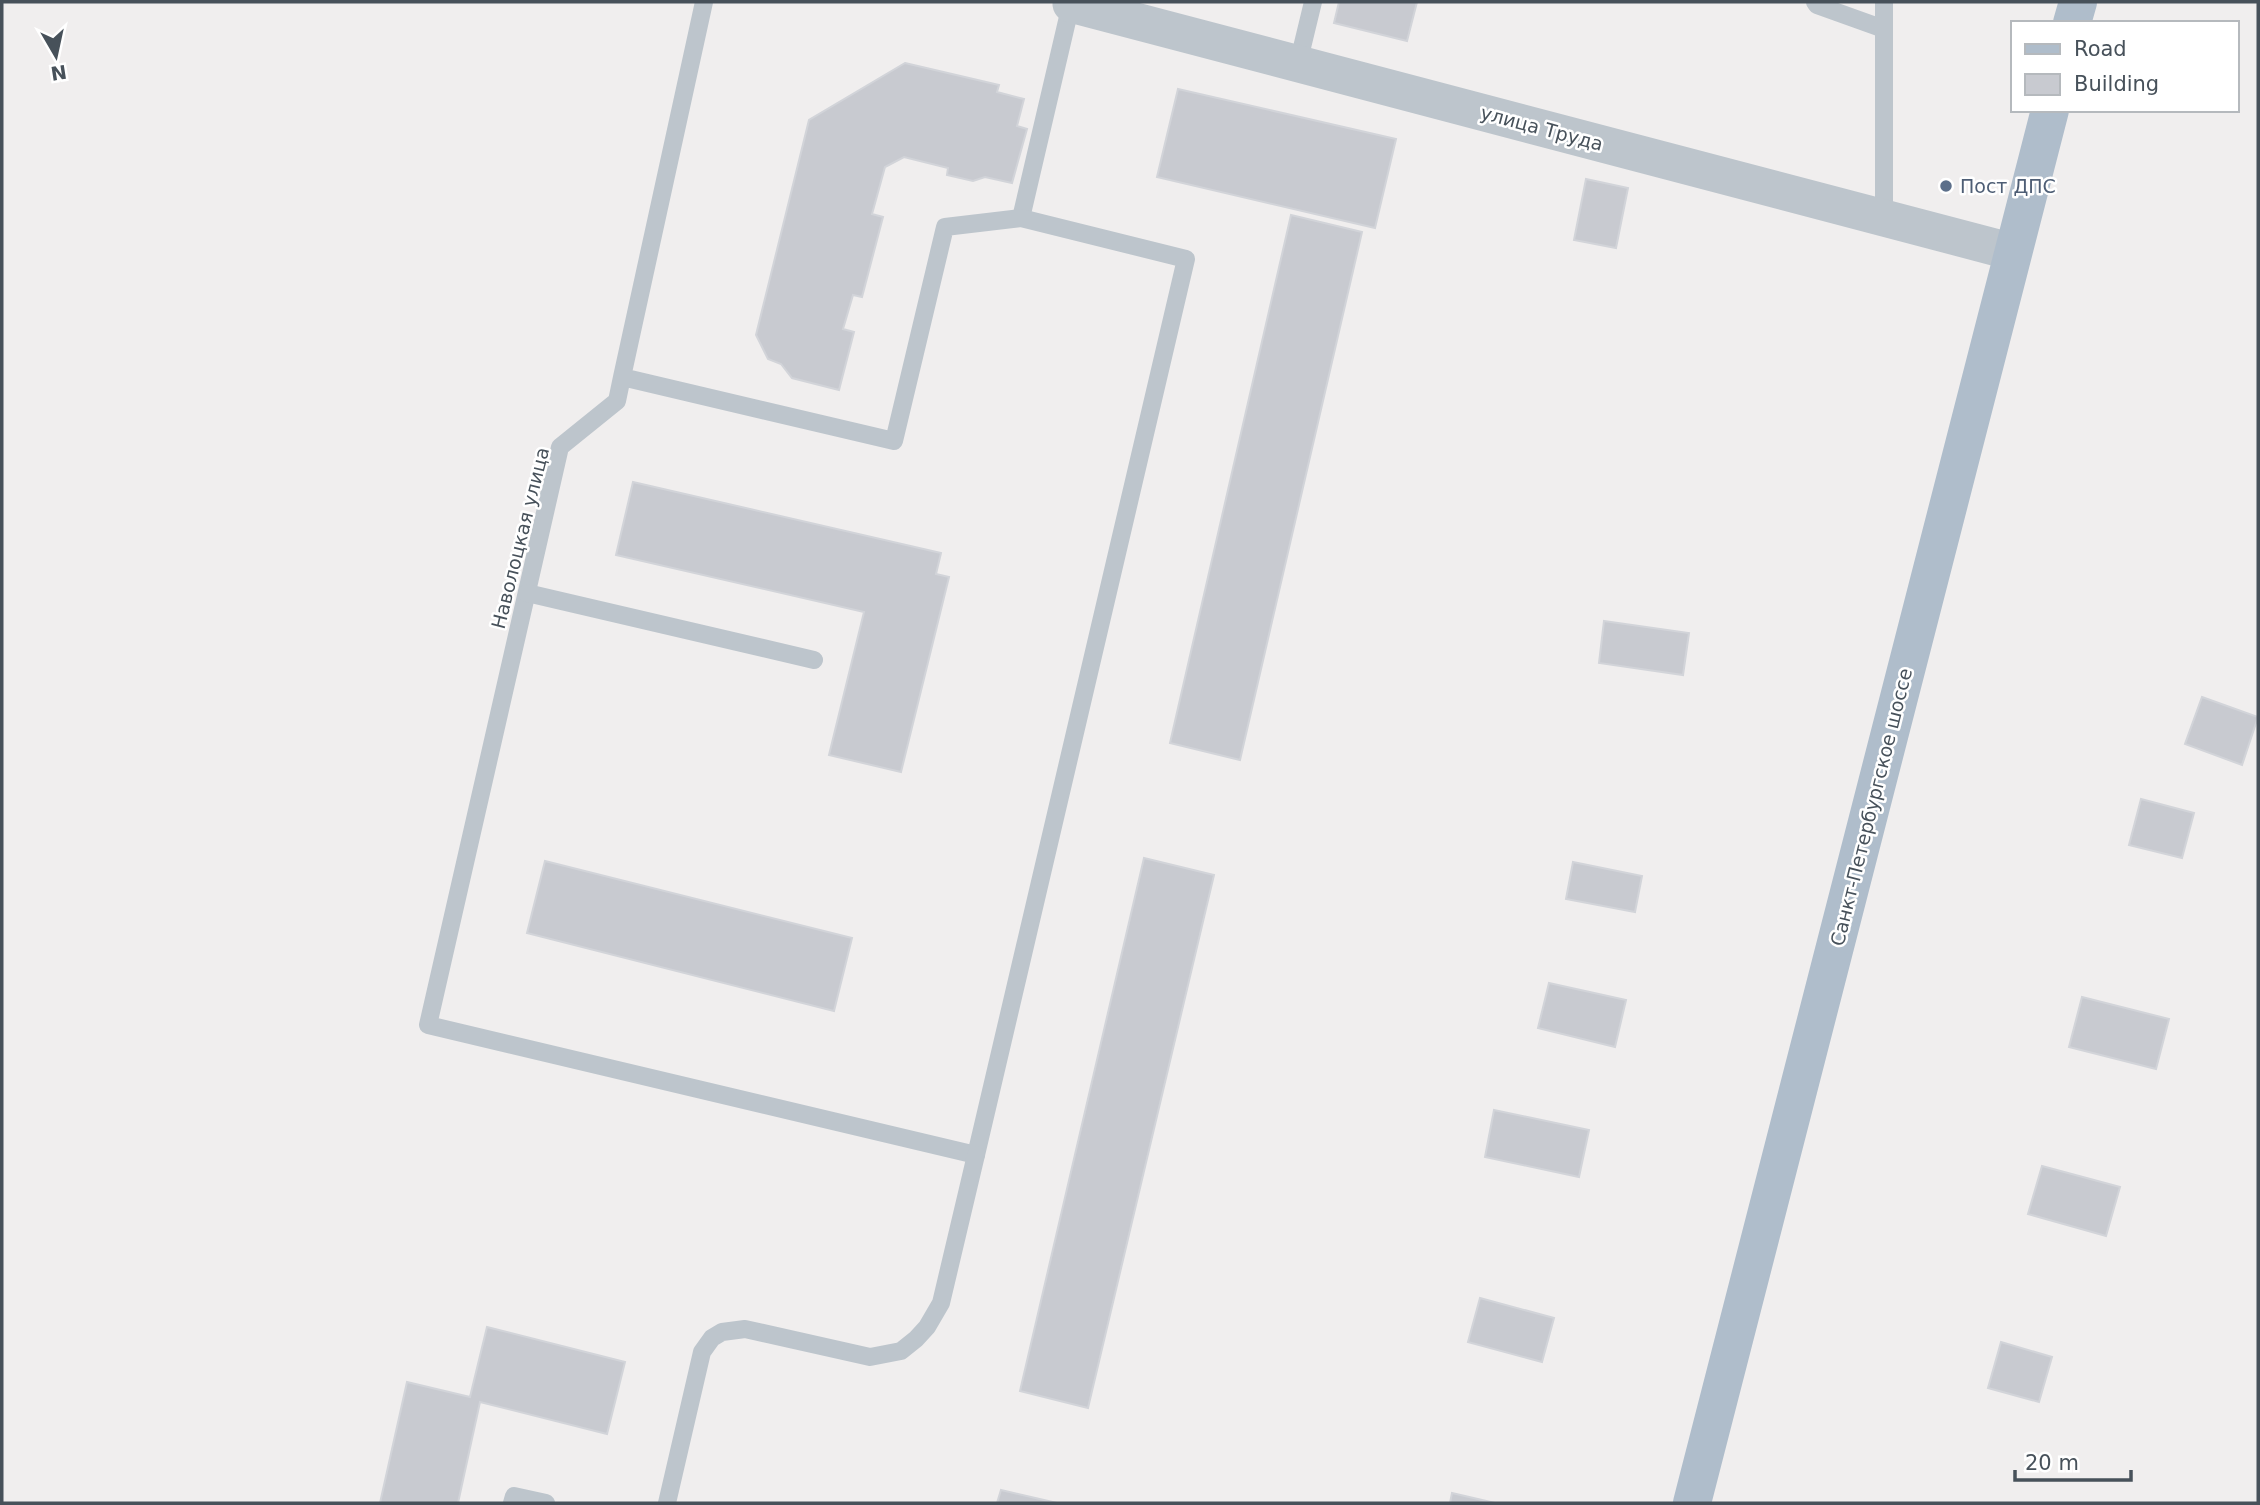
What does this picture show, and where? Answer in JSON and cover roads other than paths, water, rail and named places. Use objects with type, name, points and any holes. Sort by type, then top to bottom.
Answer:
[{"type":"main road","points":[[2073,21],[2078,2]]},
{"type":"main road","name":"Санкт-Петербургское шоссе","points":[[1692,1503],[2049,112]]},
{"type":"street","name":"улица Труда","points":[[1067,3],[2013,251]]},
{"type":"lane","name":"Наволоцкая улица","points":[[704,2],[617,401],[561,447],[428,1025],[976,1156]]},
{"type":"lane","points":[[1298,64],[1313,2]]},
{"type":"lane","points":[[1815,2],[1884,29]]},
{"type":"lane","points":[[1884,2],[1884,217]]},
{"type":"lane","points":[[1021,218],[1067,3]]},
{"type":"lane","points":[[622,377],[894,441],[945,226],[1021,218],[1186,259],[940,1303],[928,1327],[901,1351],[870,1357],[745,1329],[722,1332],[712,1338],[702,1352],[667,1503]]},
{"type":"lane","points":[[527,593],[814,660]]},
{"type":"lane","points":[[512,1503],[514,1496],[545,1503]]},
{"type":"place","name":"Пост ДПС","points":[[1946,186]]}]
